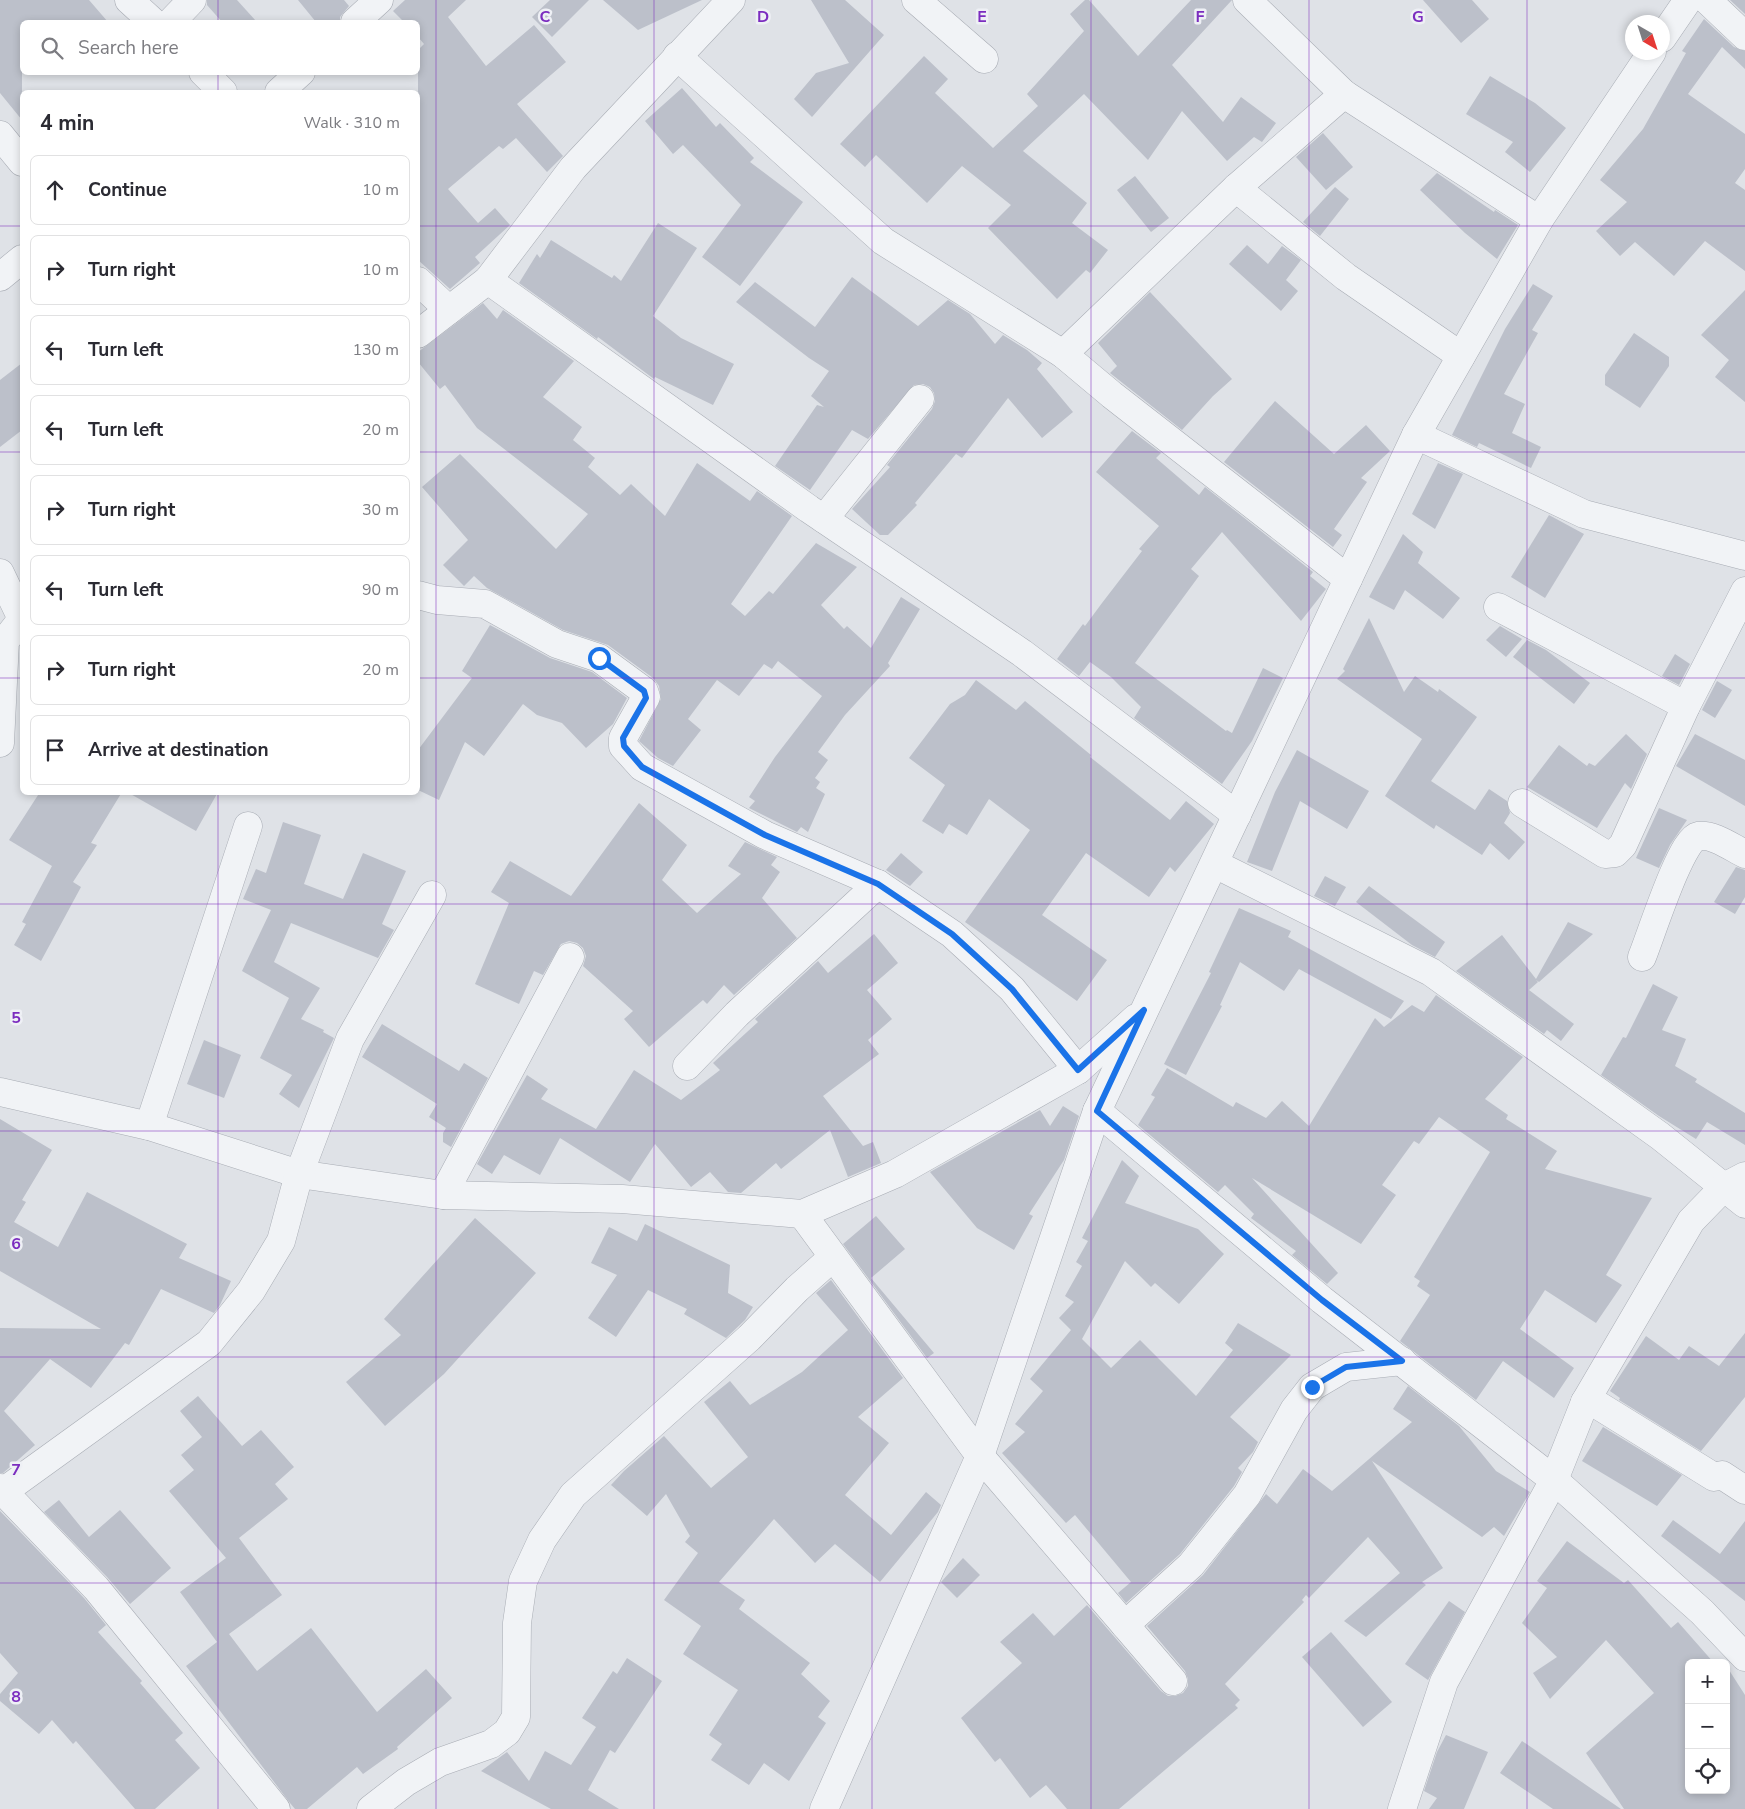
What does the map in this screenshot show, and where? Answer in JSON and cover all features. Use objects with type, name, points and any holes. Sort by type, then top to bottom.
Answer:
[{"type":"street","points":[[129,0],[151,20]]},
{"type":"street","points":[[172,20],[192,0]]},
{"type":"street","points":[[357,20],[379,0]]},
{"type":"street","points":[[420,332],[488,280],[573,168],[731,0]]},
{"type":"street","points":[[916,0],[984,59]]},
{"type":"street","points":[[1247,0],[1344,94],[1539,220]]},
{"type":"street","points":[[1670,26],[1688,0]]},
{"type":"street","points":[[1707,0],[1745,36]]},
{"type":"street","points":[[677,56],[883,241],[1063,354],[1112,395],[1348,579]]},
{"type":"street","points":[[824,1809],[980,1456],[1097,1111],[1144,1010],[1416,435],[1539,220],[1647,60]]},
{"type":"street","points":[[206,75],[221,90]]},
{"type":"street","points":[[281,90],[297,75]]},
{"type":"street","points":[[1063,354],[1236,188],[1344,94]]},
{"type":"street","points":[[0,135],[20,160]]},
{"type":"street","points":[[1236,188],[1346,276],[1461,356]]},
{"type":"street","points":[[0,277],[20,262]]},
{"type":"street","points":[[488,280],[824,519],[1022,653],[1237,815]]},
{"type":"street","points":[[420,283],[449,310]]},
{"type":"street","points":[[824,519],[920,399]]},
{"type":"street","points":[[1416,435],[1584,514],[1745,556]]},
{"type":"street","points":[[0,574],[20,615]]},
{"type":"street","points":[[1522,803],[1605,854],[1615,853],[1623,845],[1686,706],[1745,590]]},
{"type":"street","points":[[420,596],[437,600],[485,604],[557,644],[599,658],[644,691],[646,698],[623,738],[624,746],[642,767],[765,835],[878,884],[952,934],[1012,989],[1078,1070]]},
{"type":"street","points":[[1498,607],[1686,706]]},
{"type":"street","points":[[0,742],[5,641],[20,622]]},
{"type":"street","points":[[149,1126],[248,826]]},
{"type":"street","points":[[1642,957],[1679,859],[1689,842],[1696,836],[1709,836],[1745,854]]},
{"type":"street","points":[[1214,864],[1431,972],[1660,1136],[1735,1182],[1745,1204]]},
{"type":"street","points":[[687,1066],[737,1014],[878,884]]},
{"type":"street","points":[[276,1809],[96,1588],[1,1491],[209,1343],[251,1291],[282,1241],[299,1174],[350,1039],[432,895]]},
{"type":"street","points":[[443,1195],[570,957]]},
{"type":"street","points":[[0,1092],[149,1126],[299,1174],[443,1195],[622,1199],[802,1214],[895,1174],[1078,1070],[1144,1010]]},
{"type":"street","points":[[1097,1111],[1322,1300],[1554,1480],[1702,1612],[1745,1657]]},
{"type":"street","points":[[1402,1809],[1444,1682],[1554,1480],[1585,1402],[1691,1220],[1735,1182]]},
{"type":"street","points":[[802,1214],[980,1456],[1173,1681]]},
{"type":"street","points":[[372,1809],[406,1782],[440,1762],[491,1744],[508,1732],[516,1717],[517,1624],[523,1581],[542,1540],[572,1494],[749,1338],[797,1289],[833,1257]]},
{"type":"street","points":[[1125,1625],[1191,1565],[1247,1495],[1294,1410],[1312,1387],[1346,1367],[1402,1361]]},
{"type":"street","points":[[1585,1402],[1588,1399],[1714,1477],[1722,1475],[1745,1490]]},
{"type":"building","points":[[0,0],[89,0],[106,20],[20,20],[20,75],[22,75],[22,90],[20,90],[20,118],[0,93]]},
{"type":"building","points":[[207,0],[237,0],[255,20],[220,20],[207,5]]},
{"type":"building","points":[[298,0],[344,0],[349,6],[340,17],[340,20],[314,20]]},
{"type":"building","points":[[405,0],[466,0],[448,17],[486,66],[534,25],[566,62],[517,104],[563,156],[547,172],[516,138],[503,149],[499,146],[448,189],[478,223],[495,208],[510,225],[475,257],[480,263],[450,289],[420,262],[420,90],[418,90],[418,75],[420,75],[420,48],[424,44],[420,39],[420,20],[402,20],[393,11]]},
{"type":"building","points":[[550,0],[589,0],[552,37],[532,17]]},
{"type":"building","points":[[603,0],[702,0],[638,30]]},
{"type":"building","points":[[811,0],[845,0],[884,35],[812,117],[794,99],[816,73],[849,63]]},
{"type":"building","points":[[1085,0],[1089,0],[1138,56],[1191,0],[1232,0],[1172,65],[1223,122],[1241,97],[1276,123],[1262,142],[1254,137],[1227,161],[1182,111],[1148,160],[1084,94],[1023,151],[1087,203],[1072,223],[1108,250],[1090,273],[1086,270],[1057,299],[988,228],[1011,205],[962,166],[927,203],[876,155],[865,167],[840,144],[924,56],[948,79],[935,93],[993,148],[1038,106],[1027,94],[1084,31],[1070,14]]},
{"type":"building","points":[[1423,0],[1472,0],[1489,19],[1461,43]]},
{"type":"building","points":[[1730,0],[1745,0],[1745,14]]},
{"type":"building","points":[[1704,19],[1734,47],[1745,51],[1745,69],[1722,47],[1688,94],[1745,134],[1745,169],[1735,183],[1745,190],[1745,271],[1705,241],[1674,276],[1635,242],[1620,256],[1596,231],[1627,202],[1600,180],[1643,129],[1686,53],[1682,51]]},
{"type":"building","points":[[1490,76],[1535,103],[1566,128],[1530,172],[1505,152],[1513,142],[1466,114]]},
{"type":"building","points":[[682,88],[716,127],[720,123],[754,158],[750,162],[803,202],[740,286],[702,257],[741,205],[683,145],[673,154],[645,121]]},
{"type":"building","points":[[1323,133],[1353,167],[1326,190],[1296,157]]},
{"type":"building","points":[[1437,173],[1494,212],[1495,210],[1518,225],[1497,259],[1465,233],[1420,190]]},
{"type":"building","points":[[1135,176],[1169,218],[1151,232],[1117,190]]},
{"type":"building","points":[[1335,187],[1349,199],[1320,236],[1303,222]]},
{"type":"building","points":[[658,223],[697,248],[653,316],[681,338],[734,364],[713,405],[655,377],[654,379],[598,337],[597,339],[519,283],[537,254],[540,258],[551,240],[612,278],[614,275],[621,281]]},
{"type":"building","points":[[1247,245],[1268,264],[1282,246],[1301,260],[1286,280],[1298,291],[1281,311],[1229,264]]},
{"type":"building","points":[[852,277],[918,326],[948,300],[970,314],[995,344],[1003,335],[1027,350],[1042,363],[1037,369],[1073,412],[1042,438],[1008,398],[962,458],[956,454],[915,503],[917,505],[888,535],[880,535],[852,509],[890,467],[887,465],[932,409],[935,401],[934,393],[930,387],[923,384],[914,385],[868,439],[852,430],[810,490],[775,466],[817,405],[824,407],[811,396],[829,371],[736,302],[755,282],[815,327]]},
{"type":"building","points":[[1533,284],[1553,296],[1532,330],[1538,333],[1504,394],[1525,404],[1512,433],[1541,447],[1531,468],[1479,443],[1477,447],[1452,435],[1505,329]]},
{"type":"building","points":[[1745,290],[1745,402],[1715,377],[1729,360],[1701,335]]},
{"type":"building","points":[[1150,292],[1232,379],[1213,396],[1182,430],[1110,373],[1117,366],[1098,343]]},
{"type":"building","points":[[483,303],[497,319],[503,310],[574,361],[543,397],[582,427],[573,440],[595,458],[588,467],[620,495],[631,484],[665,516],[697,463],[750,501],[757,491],[792,516],[731,604],[745,616],[769,591],[773,594],[816,543],[857,567],[821,605],[844,629],[847,626],[871,648],[901,597],[920,609],[888,663],[890,666],[845,715],[818,752],[828,760],[815,778],[820,782],[816,788],[825,794],[808,832],[801,827],[797,832],[749,808],[755,801],[749,797],[775,757],[822,696],[778,661],[772,669],[764,664],[739,696],[717,680],[688,719],[701,730],[673,766],[658,758],[639,741],[661,699],[659,686],[653,678],[608,645],[563,630],[487,588],[474,576],[464,586],[443,565],[468,540],[422,487],[460,454],[556,549],[588,514],[477,428],[445,385],[440,389],[420,364],[420,350]]},
{"type":"building","points":[[1634,333],[1669,357],[1669,366],[1640,408],[1605,385],[1605,375]]},
{"type":"building","points":[[20,365],[20,432],[0,447],[0,380]]},
{"type":"building","points":[[1275,401],[1334,454],[1366,425],[1390,451],[1361,478],[1367,482],[1334,529],[1342,535],[1333,547],[1224,462]]},
{"type":"building","points":[[1132,431],[1161,453],[1156,458],[1199,495],[1205,487],[1313,572],[1310,576],[1326,589],[1301,621],[1222,532],[1191,569],[1199,576],[1135,663],[1226,731],[1232,733],[1263,668],[1283,678],[1252,741],[1222,784],[1134,718],[1141,707],[1111,677],[1090,662],[1079,676],[1057,659],[1083,624],[1085,626],[1142,551],[1139,549],[1159,526],[1096,472]]},
{"type":"building","points":[[1438,463],[1463,474],[1435,529],[1412,514]]},
{"type":"building","points":[[1549,515],[1584,534],[1545,598],[1511,577]]},
{"type":"building","points":[[1403,534],[1423,552],[1418,563],[1460,598],[1443,619],[1405,590],[1394,610],[1369,597]]},
{"type":"building","points":[[1369,618],[1404,692],[1415,676],[1438,692],[1439,689],[1477,717],[1431,781],[1475,810],[1489,789],[1507,801],[1510,813],[1504,823],[1525,842],[1509,860],[1490,843],[1482,855],[1436,825],[1434,829],[1385,796],[1422,739],[1337,679],[1345,671],[1343,669]]},
{"type":"building","points":[[490,625],[550,658],[592,672],[627,698],[613,724],[586,748],[562,723],[537,715],[523,704],[484,756],[465,742],[439,800],[420,791],[420,747],[472,678],[462,671]]},
{"type":"building","points":[[1500,626],[1522,639],[1506,657],[1486,640]]},
{"type":"building","points":[[1527,640],[1546,650],[1590,683],[1574,704],[1513,657]]},
{"type":"building","points":[[1675,654],[1690,664],[1679,685],[1662,676]]},
{"type":"building","points":[[976,680],[1016,710],[1025,701],[1091,755],[1090,757],[1170,820],[1186,801],[1214,824],[1175,872],[1170,867],[1149,897],[1086,853],[1042,915],[1107,960],[1077,1001],[965,922],[1030,830],[989,799],[967,835],[949,824],[943,834],[922,821],[945,785],[909,758],[950,704],[965,695]]},
{"type":"building","points":[[1717,681],[1732,690],[1715,718],[1702,710]]},
{"type":"building","points":[[1626,734],[1647,754],[1631,789],[1625,783],[1597,828],[1527,787],[1559,745],[1587,766],[1589,763],[1595,766]]},
{"type":"building","points":[[1695,734],[1745,760],[1745,806],[1676,766]]},
{"type":"building","points":[[1297,750],[1369,791],[1347,829],[1300,801],[1272,871],[1247,862],[1275,792]]},
{"type":"building","points":[[38,795],[120,795],[91,843],[97,845],[73,882],[81,887],[41,961],[14,945],[26,924],[22,922],[52,866],[9,840]]},
{"type":"building","points":[[132,795],[216,795],[196,831]]},
{"type":"building","points":[[639,803],[687,845],[662,880],[697,913],[741,874],[728,866],[745,842],[777,857],[771,865],[780,872],[762,898],[797,938],[734,995],[724,985],[707,1004],[703,1000],[649,1047],[624,1019],[633,1011],[583,966],[586,956],[583,948],[577,943],[569,941],[561,944],[543,975],[534,971],[519,1004],[475,984],[509,903],[491,892],[510,861],[571,896]]},
{"type":"building","points":[[1659,808],[1687,820],[1670,845],[1659,868],[1636,858]]},
{"type":"building","points":[[283,822],[321,835],[304,884],[343,899],[363,853],[406,871],[382,924],[394,930],[378,958],[291,923],[274,962],[320,988],[301,1019],[324,1030],[323,1032],[334,1038],[299,1108],[279,1094],[292,1075],[260,1058],[289,998],[242,971],[271,910],[243,899],[256,869],[266,873]]},
{"type":"building","points":[[901,853],[923,872],[910,886],[886,870]]},
{"type":"building","points":[[1736,867],[1745,870],[1745,897],[1735,914],[1714,902]]},
{"type":"building","points":[[1325,876],[1346,887],[1335,906],[1314,896]]},
{"type":"building","points":[[1369,886],[1445,942],[1435,957],[1412,945],[1356,902]]},
{"type":"building","points":[[1239,908],[1291,931],[1288,937],[1404,1001],[1391,1019],[1299,969],[1284,991],[1240,962],[1220,1005],[1222,1006],[1186,1075],[1164,1064],[1211,973],[1209,972]]},
{"type":"building","points":[[1568,922],[1593,934],[1539,982],[1536,980],[1538,982],[1529,990],[1574,1024],[1561,1041],[1547,1030],[1544,1034],[1456,971],[1502,935],[1536,979]]},
{"type":"building","points":[[874,934],[898,963],[867,990],[892,1019],[868,1040],[879,1054],[823,1096],[863,1146],[873,1142],[881,1163],[848,1177],[830,1130],[781,1169],[776,1163],[741,1193],[728,1192],[710,1172],[691,1187],[655,1144],[630,1182],[560,1138],[540,1175],[504,1155],[492,1174],[477,1164],[527,1075],[548,1089],[541,1099],[596,1129],[634,1070],[681,1100],[720,1070],[713,1063],[758,1022],[755,1019],[818,961],[828,973]]},
{"type":"building","points":[[1653,984],[1678,997],[1662,1030],[1686,1039],[1675,1066],[1697,1079],[1695,1082],[1745,1113],[1745,1145],[1707,1122],[1696,1139],[1659,1116],[1601,1075],[1623,1037],[1626,1038]]},
{"type":"building","points":[[1436,995],[1523,1057],[1485,1099],[1508,1115],[1506,1119],[1557,1151],[1545,1169],[1652,1198],[1606,1275],[1622,1285],[1596,1323],[1545,1290],[1520,1329],[1574,1368],[1554,1398],[1503,1361],[1476,1400],[1400,1341],[1430,1295],[1417,1286],[1420,1281],[1414,1277],[1490,1152],[1439,1117],[1419,1144],[1414,1141],[1382,1185],[1396,1195],[1361,1244],[1252,1178],[1338,1273],[1327,1284],[1292,1255],[1296,1251],[1251,1218],[1254,1214],[1225,1185],[1218,1192],[1138,1125],[1155,1097],[1151,1095],[1167,1068],[1233,1107],[1236,1102],[1266,1118],[1282,1101],[1309,1126],[1375,1018],[1384,1027],[1412,1005],[1424,1012]]},
{"type":"building","points":[[382,1024],[459,1071],[464,1063],[488,1078],[451,1147],[443,1142],[443,1133],[446,1128],[429,1117],[437,1104],[362,1057]]},
{"type":"building","points":[[204,1040],[241,1055],[224,1098],[187,1084]]},
{"type":"building","points":[[1063,1106],[1079,1116],[1064,1160],[1029,1214],[1033,1216],[1014,1250],[977,1228],[930,1172],[1040,1110],[1050,1126]]},
{"type":"building","points":[[0,1119],[52,1150],[22,1200],[26,1202],[14,1222],[58,1247],[87,1192],[187,1244],[179,1258],[231,1281],[220,1305],[214,1313],[161,1289],[129,1345],[125,1343],[91,1388],[50,1359],[4,1411],[35,1445],[3,1473],[0,1473],[0,1328],[101,1329],[0,1271]]},
{"type":"building","points":[[1122,1160],[1139,1176],[1125,1203],[1198,1229],[1224,1254],[1179,1304],[1155,1283],[1151,1287],[1125,1261],[1082,1339],[1111,1368],[1140,1340],[1196,1396],[1233,1350],[1225,1343],[1238,1323],[1291,1355],[1230,1417],[1258,1442],[1253,1452],[1238,1468],[1242,1472],[1234,1486],[1180,1554],[1126,1603],[1118,1593],[1131,1582],[1075,1515],[1066,1523],[1002,1453],[1025,1432],[1015,1424],[1043,1391],[1030,1379],[1071,1330],[1059,1318],[1074,1302],[1065,1296],[1082,1266],[1076,1262],[1088,1241],[1082,1238]]},
{"type":"building","points":[[876,1216],[905,1249],[871,1278],[934,1353],[927,1358],[843,1244]]},
{"type":"building","points":[[475,1218],[536,1273],[444,1374],[385,1426],[346,1382],[401,1335],[384,1319]]},
{"type":"building","points":[[645,1224],[730,1265],[728,1293],[753,1307],[745,1320],[726,1338],[684,1314],[687,1309],[648,1290],[616,1337],[588,1318],[617,1275],[591,1263],[609,1227],[637,1241]]},
{"type":"building","points":[[831,1280],[903,1378],[858,1417],[889,1443],[845,1495],[891,1535],[926,1492],[941,1505],[938,1512],[880,1582],[835,1544],[815,1563],[774,1519],[719,1582],[745,1600],[739,1609],[810,1663],[801,1674],[830,1701],[818,1717],[826,1723],[789,1781],[764,1763],[749,1785],[711,1760],[722,1744],[709,1735],[738,1690],[683,1654],[701,1626],[664,1600],[698,1553],[685,1542],[690,1536],[666,1494],[647,1516],[611,1485],[664,1436],[711,1488],[748,1457],[704,1402],[730,1381],[750,1405],[802,1372],[848,1330],[816,1293]]},
{"type":"building","points":[[1745,1333],[1745,1397],[1701,1451],[1619,1400],[1620,1398],[1610,1391],[1646,1336],[1679,1360],[1689,1346],[1719,1366]]},
{"type":"building","points":[[1408,1386],[1459,1426],[1496,1471],[1530,1492],[1504,1536],[1494,1527],[1482,1537],[1372,1461],[1443,1568],[1422,1582],[1426,1585],[1366,1637],[1344,1621],[1400,1573],[1368,1537],[1309,1598],[1306,1595],[1302,1600],[1304,1602],[1225,1684],[1240,1700],[1235,1705],[1238,1708],[1119,1809],[1067,1809],[1046,1785],[1030,1798],[1000,1758],[995,1762],[961,1718],[1022,1663],[1000,1642],[1033,1613],[1054,1636],[1087,1605],[1161,1691],[1168,1696],[1183,1693],[1188,1686],[1185,1671],[1147,1626],[1203,1575],[1266,1494],[1277,1504],[1303,1469],[1332,1491],[1412,1422],[1393,1409]]},
{"type":"building","points":[[198,1396],[242,1446],[261,1430],[294,1467],[275,1484],[288,1499],[239,1538],[282,1595],[229,1634],[257,1671],[311,1628],[377,1712],[426,1669],[452,1698],[397,1747],[398,1749],[363,1774],[357,1767],[307,1809],[295,1809],[186,1666],[217,1642],[180,1592],[226,1558],[169,1491],[194,1470],[181,1455],[202,1437],[180,1411]]},
{"type":"building","points":[[1603,1427],[1682,1475],[1657,1506],[1582,1461]]},
{"type":"building","points":[[59,1500],[89,1537],[120,1510],[171,1568],[130,1604],[107,1577],[44,1512]]},
{"type":"building","points":[[0,1511],[84,1598],[106,1625],[98,1632],[142,1681],[140,1683],[183,1733],[175,1740],[200,1768],[155,1809],[135,1809],[76,1741],[73,1744],[52,1720],[39,1734],[0,1701],[0,1694],[18,1673],[0,1653]]},
{"type":"building","points":[[1673,1520],[1720,1554],[1745,1521],[1745,1601],[1661,1536]]},
{"type":"building","points":[[1567,1541],[1624,1583],[1628,1580],[1671,1628],[1678,1622],[1710,1659],[1685,1659],[1685,1794],[1730,1794],[1730,1672],[1745,1695],[1745,1809],[1624,1809],[1586,1753],[1654,1693],[1606,1640],[1550,1699],[1533,1673],[1557,1657],[1522,1623],[1547,1588],[1537,1581]]},
{"type":"building","points":[[963,1558],[980,1575],[957,1598],[941,1582]]},
{"type":"building","points":[[1449,1601],[1465,1612],[1428,1680],[1405,1664]]},
{"type":"building","points":[[1331,1632],[1392,1702],[1363,1727],[1302,1657]]},
{"type":"building","points":[[627,1658],[662,1681],[615,1753],[610,1750],[588,1790],[619,1809],[551,1809],[481,1771],[507,1752],[529,1781],[545,1751],[571,1765],[596,1727],[582,1718],[613,1671],[617,1674]]},
{"type":"building","points":[[1446,1735],[1488,1752],[1464,1809],[1429,1809],[1437,1798],[1424,1791],[1437,1752]]},
{"type":"building","points":[[1522,1741],[1621,1809],[1553,1809],[1500,1773]]},
{"type":"route","points":[[599,658],[644,691],[646,698],[623,738],[624,746],[642,767],[765,835],[878,884],[952,934],[1012,989],[1078,1070],[1144,1010],[1097,1111],[1322,1300],[1402,1361],[1346,1367],[1312,1387]]}]
